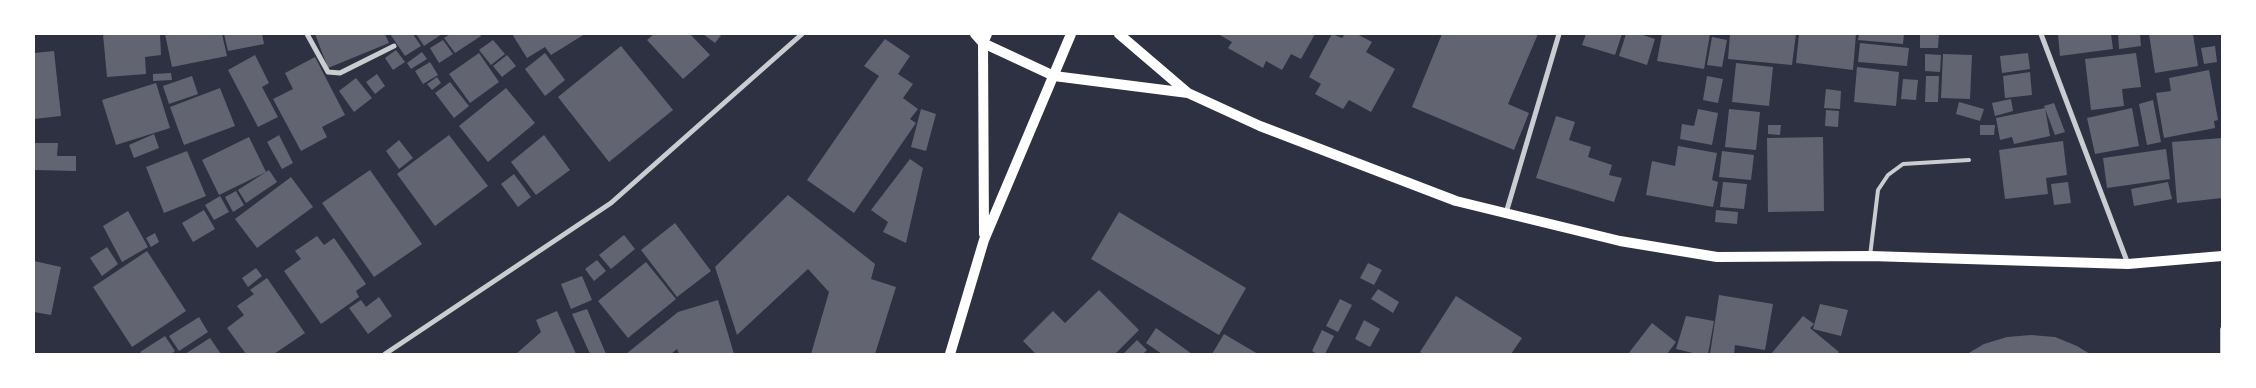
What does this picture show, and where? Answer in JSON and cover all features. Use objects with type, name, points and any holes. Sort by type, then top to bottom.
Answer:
[{"type":"main road","points":[[975,34],[1054,76],[1188,93]]},
{"type":"main road","points":[[950,354],[984,240],[1071,34]]},
{"type":"main road","points":[[1119,34],[1188,93],[1260,126],[1447,198],[1505,214],[1620,241],[1717,257],[1870,256],[2128,264],[2222,256]]},
{"type":"main road","points":[[984,240],[985,38]]},
{"type":"street","points":[[307,34],[328,72],[340,74],[394,46]]},
{"type":"street","points":[[385,354],[612,203],[802,34]]},
{"type":"street","points":[[1505,214],[1559,34]]},
{"type":"street","points":[[2041,34],[2128,264]]},
{"type":"lane","points":[[1870,256],[1878,190],[1888,175],[1903,164],[1969,160]]},
{"type":"lane","points":[[2222,329],[2222,354]]},
{"type":"building","points":[[103,34],[160,34],[161,55],[145,57],[146,74],[107,77]]},
{"type":"building","points":[[165,34],[222,34],[227,56],[172,67]]},
{"type":"building","points":[[224,34],[262,34],[264,44],[228,51]]},
{"type":"building","points":[[315,34],[385,34],[389,43],[328,68]]},
{"type":"building","points":[[390,34],[413,34],[421,46],[405,56]]},
{"type":"building","points":[[416,34],[442,34],[424,46]]},
{"type":"building","points":[[450,34],[480,34],[481,36],[455,53],[444,38]]},
{"type":"building","points":[[512,34],[585,34],[551,55],[545,47],[527,58]]},
{"type":"building","points":[[654,34],[690,34],[710,55],[683,79],[647,40]]},
{"type":"building","points":[[703,34],[722,34],[715,43]]},
{"type":"building","points":[[1218,34],[1315,34],[1301,59],[1291,54],[1282,70],[1266,61],[1263,68],[1228,48],[1232,42]]},
{"type":"building","points":[[1332,34],[1342,38],[1345,34],[1357,34],[1372,42],[1366,52],[1395,69],[1371,112],[1349,100],[1343,109],[1315,94],[1321,84],[1309,77]]},
{"type":"building","points":[[1442,34],[1538,34],[1508,104],[1529,113],[1514,150],[1412,107]]},
{"type":"building","points":[[1586,34],[1622,34],[1615,55],[1582,45]]},
{"type":"building","points":[[1626,34],[1640,34],[1655,39],[1647,65],[1619,56]]},
{"type":"building","points":[[1662,34],[1710,34],[1704,69],[1657,61]]},
{"type":"building","points":[[1730,34],[1796,34],[1792,65],[1728,59]]},
{"type":"building","points":[[1799,34],[1856,34],[1853,70],[1796,63]]},
{"type":"building","points":[[1859,34],[1904,34],[1903,44],[1858,40]]},
{"type":"building","points":[[1920,34],[1939,34],[1938,48],[1920,48]]},
{"type":"building","points":[[2058,34],[2111,34],[2113,49],[2060,56]]},
{"type":"building","points":[[2118,34],[2140,34],[2141,46],[2119,49]]},
{"type":"building","points":[[2149,34],[2193,34],[2198,66],[2155,73]]},
{"type":"building","points":[[1712,37],[1727,40],[1722,67],[1707,65]]},
{"type":"building","points":[[885,39],[910,56],[898,74],[913,84],[903,98],[918,109],[910,119],[916,123],[854,213],[807,180],[879,76],[864,66]]},
{"type":"building","points":[[443,40],[453,54],[439,63],[430,48]]},
{"type":"building","points":[[493,40],[505,54],[491,65],[479,50]]},
{"type":"building","points":[[1860,43],[1909,48],[1907,66],[1858,62]]},
{"type":"building","points":[[621,46],[673,110],[609,162],[558,97]]},
{"type":"building","points":[[2215,46],[2217,62],[2204,64],[2201,48]]},
{"type":"building","points":[[396,50],[405,62],[393,70],[385,58]]},
{"type":"building","points":[[54,51],[61,116],[34,119],[34,53]]},
{"type":"building","points":[[422,52],[427,59],[411,69],[407,63]]},
{"type":"building","points":[[479,53],[499,82],[470,103],[449,74]]},
{"type":"building","points":[[545,53],[565,80],[545,96],[525,69]]},
{"type":"building","points":[[2028,53],[2030,69],[2002,73],[2000,56]]},
{"type":"building","points":[[2136,53],[2141,87],[2122,89],[2124,106],[2091,110],[2085,59]]},
{"type":"building","points":[[1925,54],[1941,55],[1940,72],[1925,71]]},
{"type":"building","points":[[1943,54],[1972,55],[1970,99],[1941,98]]},
{"type":"building","points":[[255,55],[269,83],[262,87],[278,117],[258,127],[228,70]]},
{"type":"building","points":[[507,55],[516,66],[502,77],[493,66]]},
{"type":"building","points":[[315,57],[345,115],[322,127],[327,137],[301,151],[273,99],[293,89],[285,73]]},
{"type":"building","points":[[430,62],[438,75],[423,84],[415,71]]},
{"type":"building","points":[[1736,63],[1773,67],[1769,106],[1732,102]]},
{"type":"building","points":[[1857,67],[1899,72],[1896,106],[1854,102]]},
{"type":"building","points":[[2209,70],[2218,120],[2214,121],[2215,128],[2164,138],[2156,93],[2171,91],[2169,78]]},
{"type":"building","points":[[2030,72],[2032,95],[2005,98],[2003,76]]},
{"type":"building","points":[[171,73],[172,80],[153,81],[153,74]]},
{"type":"building","points":[[377,74],[385,86],[375,94],[366,82]]},
{"type":"building","points":[[192,76],[198,94],[169,104],[163,86]]},
{"type":"building","points":[[1707,76],[1723,79],[1718,103],[1703,100]]},
{"type":"building","points":[[1926,76],[1939,76],[1938,102],[1925,102]]},
{"type":"building","points":[[437,77],[441,83],[432,90],[427,84]]},
{"type":"building","points":[[356,78],[372,98],[354,112],[339,91]]},
{"type":"building","points":[[1903,79],[1918,80],[1916,100],[1901,99]]},
{"type":"building","points":[[450,82],[469,106],[454,118],[435,93]]},
{"type":"building","points":[[156,83],[170,128],[116,145],[102,100]]},
{"type":"building","points":[[220,88],[235,126],[184,145],[170,107]]},
{"type":"building","points":[[506,88],[535,123],[488,162],[459,126]]},
{"type":"building","points":[[1826,89],[1841,91],[1840,109],[1824,108]]},
{"type":"building","points":[[2011,99],[2013,111],[1995,116],[1992,103]]},
{"type":"building","points":[[2153,100],[2161,142],[2147,145],[2139,104]]},
{"type":"building","points":[[1959,102],[1984,109],[1980,121],[1956,114]]},
{"type":"building","points":[[2054,103],[2065,132],[2055,135],[2044,106]]},
{"type":"building","points":[[2045,108],[2050,136],[2014,144],[2012,137],[2000,140],[1996,118]]},
{"type":"building","points":[[2132,108],[2139,146],[2095,154],[2087,118]]},
{"type":"building","points":[[921,109],[936,114],[926,151],[911,147]]},
{"type":"building","points":[[1698,109],[1718,113],[1712,145],[1680,139],[1682,124],[1694,126]]},
{"type":"building","points":[[1729,109],[1760,112],[1756,150],[1725,147]]},
{"type":"building","points":[[1826,110],[1839,111],[1838,127],[1825,126]]},
{"type":"building","points":[[1556,116],[1575,122],[1569,140],[1591,147],[1588,157],[1612,165],[1609,175],[1622,178],[1614,202],[1536,178]]},
{"type":"building","points":[[1768,125],[1781,125],[1780,135],[1768,134]]},
{"type":"building","points":[[1980,125],[1995,125],[1994,135],[1980,135]]},
{"type":"building","points":[[154,134],[159,148],[134,158],[129,145]]},
{"type":"building","points":[[279,135],[293,163],[282,169],[267,142]]},
{"type":"building","points":[[449,135],[488,186],[435,226],[397,174]]},
{"type":"building","points":[[544,135],[570,170],[536,195],[511,162]]},
{"type":"building","points":[[249,137],[266,172],[219,195],[202,160]]},
{"type":"building","points":[[1823,137],[1824,211],[1768,212],[1767,138]]},
{"type":"building","points":[[2222,138],[2222,198],[2177,203],[2172,142]]},
{"type":"building","points":[[399,140],[413,158],[399,169],[386,151]]},
{"type":"building","points":[[2063,141],[2067,175],[2046,178],[2048,194],[2005,199],[1999,150]]},
{"type":"building","points":[[34,143],[58,143],[57,156],[76,156],[76,171],[34,170]]},
{"type":"building","points":[[1678,146],[1717,153],[1712,180],[1718,182],[1713,207],[1646,195],[1652,161],[1675,166]]},
{"type":"building","points":[[2166,149],[2170,179],[2107,188],[2103,158]]},
{"type":"building","points":[[187,151],[206,196],[164,213],[146,167]]},
{"type":"building","points":[[1722,151],[1754,155],[1751,180],[1719,177]]},
{"type":"building","points":[[910,159],[923,168],[906,243],[883,232],[888,222],[871,210]]},
{"type":"building","points":[[269,170],[277,182],[246,203],[238,190]]},
{"type":"building","points":[[370,170],[422,244],[374,277],[322,203]]},
{"type":"building","points":[[514,174],[531,197],[518,207],[501,184]]},
{"type":"building","points":[[291,177],[313,207],[257,248],[235,219]]},
{"type":"building","points":[[1723,182],[1747,184],[1744,209],[1720,207]]},
{"type":"building","points":[[2068,182],[2071,203],[2054,205],[2051,184]]},
{"type":"building","points":[[2168,182],[2172,199],[2134,206],[2131,189]]},
{"type":"building","points":[[236,191],[244,205],[233,212],[225,197]]},
{"type":"building","points":[[788,195],[875,264],[871,279],[896,287],[875,354],[811,354],[829,292],[808,269],[737,335],[715,267]]},
{"type":"building","points":[[220,196],[229,212],[214,220],[205,205]]},
{"type":"building","points":[[204,210],[215,229],[193,242],[182,223]]},
{"type":"building","points":[[1716,210],[1738,212],[1737,224],[1715,222]]},
{"type":"building","points":[[128,211],[148,247],[122,262],[103,226]]},
{"type":"building","points":[[1119,212],[1246,288],[1219,335],[1091,259]]},
{"type":"building","points":[[675,223],[711,271],[677,297],[641,250]]},
{"type":"building","points":[[155,233],[159,242],[151,247],[146,238]]},
{"type":"building","points":[[624,235],[635,249],[611,269],[599,255]]},
{"type":"building","points":[[317,236],[324,245],[334,238],[366,284],[356,291],[359,297],[321,324],[284,271],[301,259],[295,251]]},
{"type":"building","points":[[107,247],[118,264],[102,276],[90,258]]},
{"type":"building","points":[[147,251],[186,311],[132,347],[93,287]]},
{"type":"building","points":[[597,260],[606,271],[594,281],[585,269]]},
{"type":"building","points":[[34,261],[61,267],[51,315],[34,312]]},
{"type":"building","points":[[646,262],[676,299],[628,338],[598,301]]},
{"type":"building","points":[[1368,263],[1382,270],[1374,285],[1360,278]]},
{"type":"building","points":[[256,268],[262,276],[248,287],[242,278]]},
{"type":"building","points":[[582,276],[592,300],[571,309],[561,284]]},
{"type":"building","points":[[267,278],[305,333],[274,354],[246,354],[227,328],[244,315],[237,306],[254,294],[250,290]]},
{"type":"building","points":[[1378,289],[1399,302],[1393,313],[1371,299]]},
{"type":"building","points":[[1099,290],[1139,330],[1115,354],[1036,354],[1023,341],[1053,311],[1065,323]]},
{"type":"building","points":[[1719,295],[1773,304],[1765,350],[1735,345],[1734,354],[1710,354]]},
{"type":"building","points":[[1456,296],[1522,338],[1511,354],[1423,354],[1420,352]]},
{"type":"building","points":[[379,297],[392,316],[368,334],[349,308],[361,300],[366,307]]},
{"type":"building","points":[[1340,299],[1352,305],[1338,332],[1326,326]]},
{"type":"building","points":[[718,300],[734,354],[679,354],[677,349],[671,354],[626,354],[678,312]]},
{"type":"building","points":[[1820,304],[1848,310],[1841,336],[1813,329]]},
{"type":"building","points":[[587,309],[606,354],[590,354],[572,314]]},
{"type":"building","points":[[557,311],[576,354],[516,354],[541,332],[536,320]]},
{"type":"building","points":[[1686,316],[1714,321],[1708,354],[1697,354],[1676,349]]},
{"type":"building","points":[[1803,316],[1814,324],[1810,328],[1839,352],[1837,354],[1771,354]]},
{"type":"building","points":[[199,317],[208,332],[179,351],[169,336]]},
{"type":"building","points":[[1364,320],[1380,329],[1370,347],[1355,339]]},
{"type":"building","points":[[1652,323],[1676,342],[1667,354],[1628,354]]},
{"type":"building","points":[[1156,328],[1192,354],[1162,354],[1146,343]]},
{"type":"building","points":[[1322,330],[1334,336],[1325,354],[1317,354],[1312,351]]},
{"type":"building","points":[[1224,334],[1258,354],[1212,354]]},
{"type":"building","points":[[2031,335],[2055,337],[2077,346],[2090,354],[1967,354],[1984,344],[2007,337]]},
{"type":"building","points":[[165,336],[175,351],[171,354],[142,354],[140,352]]},
{"type":"building","points":[[210,338],[221,354],[185,354]]},
{"type":"building","points":[[1137,340],[1147,350],[1143,354],[1123,354]]}]
